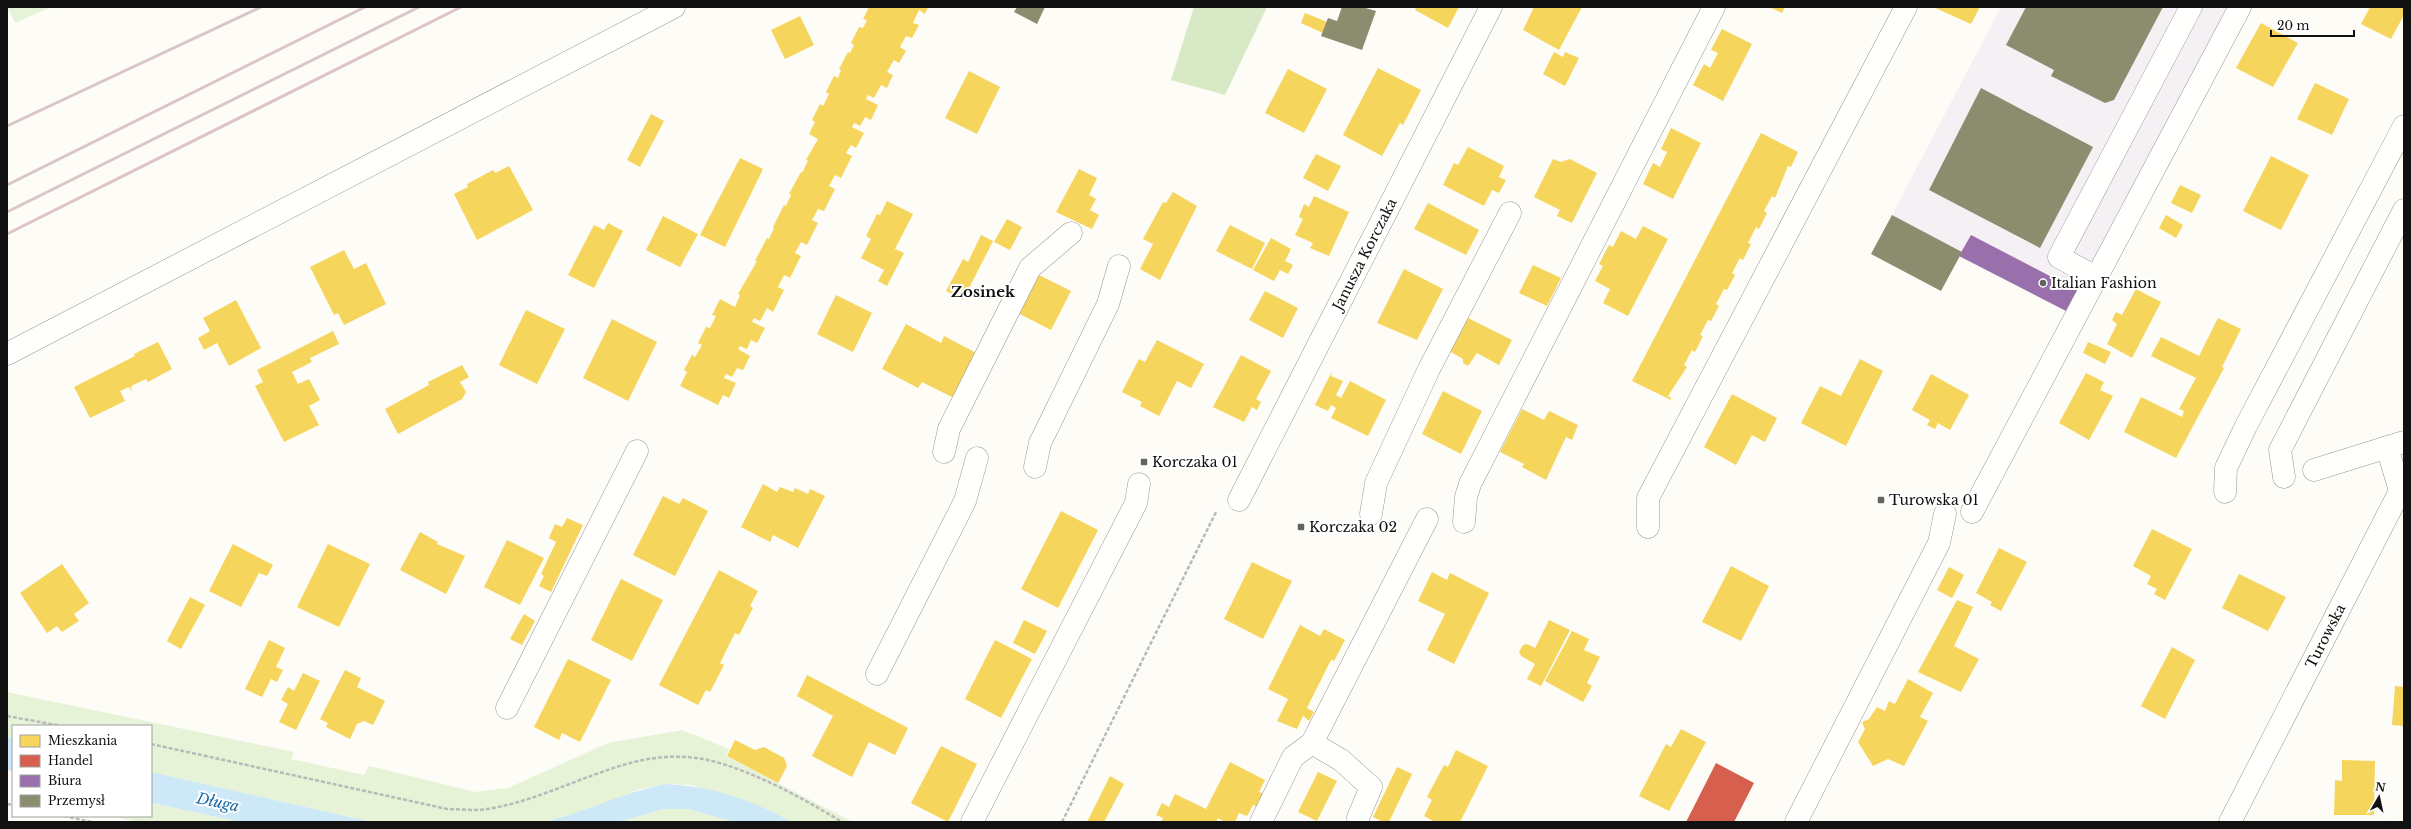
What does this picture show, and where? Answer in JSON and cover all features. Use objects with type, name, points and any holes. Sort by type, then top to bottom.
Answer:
[{"type":"street","points":[[7,354],[674,7]]},
{"type":"street","name":"Janusza Korczaka","points":[[1238,500],[1491,7]]},
{"type":"street","points":[[1464,522],[1466,497],[1470,484],[1714,7]]},
{"type":"street","points":[[1648,527],[1648,498],[1906,7]]},
{"type":"street","points":[[2097,278],[2059,257],[2191,7]]},
{"type":"street","points":[[1972,512],[2240,7]]},
{"type":"street","points":[[2225,492],[2226,468],[2246,426],[2404,126]]},
{"type":"street","points":[[2284,477],[2280,450],[2404,210]]},
{"type":"street","points":[[1371,514],[1376,483],[1429,369],[1510,213]]},
{"type":"street","points":[[944,452],[949,429],[1030,268],[1071,233]]},
{"type":"street","points":[[1035,467],[1040,443],[1108,304],[1119,266]]},
{"type":"street","points":[[2314,470],[2396,444]]},
{"type":"street","name":"Turowska","points":[[2230,822],[2400,491],[2396,444]]},
{"type":"street","points":[[507,708],[637,451]]},
{"type":"street","points":[[877,674],[965,501],[977,458]]},
{"type":"street","points":[[972,822],[1132,510],[1139,484]]},
{"type":"street","points":[[1796,822],[1938,543],[1945,514]]},
{"type":"street","points":[[1261,822],[1293,758],[1312,743],[1427,519]]},
{"type":"street","points":[[1312,743],[1341,760],[1371,787],[1358,818]]},
{"type":"path","points":[[1062,822],[1216,512]]},
{"type":"path","points":[[7,716],[56,725]]},
{"type":"path","points":[[152,744],[447,809],[485,809],[517,803],[632,762],[657,758],[686,757],[720,763],[775,786],[842,822]]},
{"type":"path","points":[[69,817],[92,822]]},
{"type":"shaded area","points":[[2001,7],[2227,7],[2066,311],[1959,256],[1961,252],[1892,215]]},
{"type":"green space","points":[[7,7],[51,7],[15,23]]},
{"type":"green space","points":[[1194,7],[1267,7],[1225,95],[1171,80]]},
{"type":"green space","points":[[7,692],[294,752],[291,759],[364,775],[369,766],[475,792],[508,788],[608,743],[682,730],[729,749],[726,756],[853,822],[790,822],[692,785],[666,784],[640,789],[587,811],[543,822],[372,822],[152,772],[152,725],[12,725],[12,739],[7,737]]},
{"type":"green space","points":[[152,803],[240,822],[137,822],[115,817],[152,817]]},
{"type":"green space","points":[[664,809],[688,809],[735,822],[618,822]]},
{"type":"water","points":[[7,737],[12,739],[12,771],[7,770]]},
{"type":"water","name":"Długa","points":[[152,772],[372,822],[240,822],[152,803]]},
{"type":"water","points":[[666,784],[682,785],[730,795],[746,800],[790,822],[735,822],[688,809],[664,809],[618,822],[543,822],[635,792]]},
{"type":"building: Mieszkania","points":[[869,7],[928,7],[925,14],[919,10],[913,23],[919,25],[912,38],[906,36],[900,47],[906,51],[899,63],[894,60],[887,72],[893,75],[887,88],[881,85],[874,98],[868,95],[866,99],[878,105],[871,120],[865,117],[860,126],[854,123],[852,127],[864,133],[856,148],[851,145],[846,153],[852,156],[841,178],[835,175],[829,186],[835,189],[824,211],[818,209],[812,220],[818,223],[807,245],[801,242],[795,253],[801,256],[790,278],[784,275],[778,287],[784,290],[773,312],[767,308],[760,321],[754,318],[752,322],[765,328],[757,343],[751,340],[747,349],[740,346],[738,349],[750,356],[743,370],[737,368],[732,377],[726,374],[724,378],[736,383],[729,398],[723,395],[718,405],[680,386],[687,372],[684,370],[692,355],[695,357],[702,345],[698,343],[706,327],[710,328],[716,316],[712,315],[720,299],[735,307],[740,295],[738,294],[757,261],[755,261],[767,238],[769,239],[784,205],[786,206],[791,195],[789,194],[801,172],[802,173],[808,161],[806,160],[818,139],[809,134],[815,122],[812,120],[820,104],[823,106],[829,94],[826,92],[834,76],[838,78],[841,70],[839,69],[848,52],[850,53],[854,45],[851,43],[859,27],[863,28],[867,20],[863,19]]},
{"type":"building: Mieszkania","points":[[1416,7],[1459,7],[1448,28],[1415,10]]},
{"type":"building: Mieszkania","points":[[1534,7],[1582,7],[1559,50],[1523,30]]},
{"type":"building: Mieszkania","points":[[1769,7],[1785,7],[1782,13]]},
{"type":"building: Mieszkania","points":[[1933,7],[1980,7],[1971,24]]},
{"type":"building: Mieszkania","points":[[2370,7],[2404,8],[2404,15],[2391,39],[2361,24]]},
{"type":"building: Mieszkania","points":[[1305,13],[1327,22],[1323,33],[1301,23]]},
{"type":"building: Mieszkania","points":[[800,16],[814,45],[785,59],[771,30]]},
{"type":"building: Mieszkania","points":[[2261,23],[2298,43],[2273,87],[2236,68]]},
{"type":"building: Mieszkania","points":[[1722,29],[1752,44],[1723,101],[1693,85],[1704,64],[1710,68],[1718,53],[1711,50]]},
{"type":"building: Mieszkania","points":[[1554,52],[1563,57],[1565,52],[1579,58],[1565,86],[1543,74]]},
{"type":"building: Mieszkania","points":[[1378,68],[1421,90],[1403,125],[1400,123],[1382,156],[1343,135]]},
{"type":"building: Mieszkania","points":[[1288,69],[1327,89],[1304,133],[1265,113]]},
{"type":"building: Mieszkania","points":[[969,71],[1000,87],[977,134],[945,118]]},
{"type":"building: Mieszkania","points":[[2315,83],[2349,99],[2332,135],[2297,119]]},
{"type":"building: Mieszkania","points":[[651,114],[664,121],[640,167],[627,160]]},
{"type":"building: Mieszkania","points":[[1671,128],[1701,143],[1673,199],[1643,184],[1653,163],[1660,167],[1667,152],[1661,149]]},
{"type":"building: Mieszkania","points":[[1761,133],[1798,152],[1791,167],[1788,166],[1775,198],[1772,196],[1764,211],[1767,213],[1759,229],[1756,227],[1748,243],[1751,244],[1743,260],[1740,258],[1732,273],[1735,275],[1727,290],[1724,289],[1716,304],[1719,306],[1711,321],[1708,320],[1700,335],[1703,336],[1695,352],[1692,350],[1684,365],[1687,367],[1668,396],[1671,400],[1632,381]]},
{"type":"building: Mieszkania","points":[[1468,147],[1504,166],[1499,177],[1506,180],[1499,193],[1492,190],[1484,206],[1443,185],[1454,163],[1458,165]]},
{"type":"building: Mieszkania","points":[[1316,154],[1341,166],[1328,191],[1303,178]]},
{"type":"building: Mieszkania","points":[[2271,156],[2309,175],[2281,230],[2243,211]]},
{"type":"building: Mieszkania","points":[[740,158],[763,169],[725,247],[700,235]]},
{"type":"building: Mieszkania","points":[[1553,159],[1561,162],[1570,159],[1597,173],[1572,223],[1557,216],[1560,210],[1534,197]]},
{"type":"building: Mieszkania","points":[[509,166],[533,210],[477,240],[454,194],[468,187],[467,184],[493,170],[495,173]]},
{"type":"building: Mieszkania","points":[[1079,169],[1097,178],[1089,195],[1096,199],[1090,210],[1099,215],[1092,229],[1056,212]]},
{"type":"building: Mieszkania","points":[[2180,185],[2201,195],[2192,213],[2171,203]]},
{"type":"building: Mieszkania","points":[[1173,192],[1197,206],[1160,280],[1140,269],[1153,244],[1143,239],[1163,202],[1166,203]]},
{"type":"building: Mieszkania","points":[[1314,196],[1349,212],[1329,256],[1310,248],[1313,243],[1295,235],[1303,219],[1299,217],[1304,204],[1309,207]]},
{"type":"building: Mieszkania","points":[[887,201],[913,214],[895,249],[904,253],[887,286],[878,281],[884,270],[861,258],[871,239],[866,236],[877,214],[880,215]]},
{"type":"building: Mieszkania","points":[[1428,203],[1479,230],[1466,255],[1414,229]]},
{"type":"building: Mieszkania","points":[[2166,215],[2183,225],[2176,238],[2159,228]]},
{"type":"building: Mieszkania","points":[[663,216],[698,234],[680,267],[646,250]]},
{"type":"building: Mieszkania","points":[[1007,219],[1022,227],[1010,250],[994,242]]},
{"type":"building: Mieszkania","points":[[608,223],[623,231],[594,288],[568,275],[594,225],[604,230]]},
{"type":"building: Mieszkania","points":[[1230,225],[1265,243],[1252,269],[1216,251]]},
{"type":"building: Mieszkania","points":[[1643,226],[1668,239],[1628,316],[1603,303],[1610,289],[1595,281],[1603,266],[1599,264],[1609,245],[1613,247],[1621,231],[1636,239]]},
{"type":"building: Mieszkania","points":[[981,235],[993,241],[963,300],[946,291],[963,259],[968,262]]},
{"type":"building: Mieszkania","points":[[1271,238],[1291,249],[1285,261],[1293,265],[1288,274],[1280,270],[1274,281],[1253,270]]},
{"type":"building: Mieszkania","points":[[344,250],[354,269],[366,263],[386,304],[344,325],[338,313],[334,315],[310,267]]},
{"type":"building: Mieszkania","points":[[1533,265],[1561,278],[1547,306],[1519,293]]},
{"type":"building: Mieszkania","points":[[1404,269],[1443,289],[1417,340],[1377,323]]},
{"type":"building: Mieszkania","points":[[1035,273],[1071,291],[1051,330],[1016,312]]},
{"type":"building: Mieszkania","points":[[2136,289],[2161,302],[2132,358],[2107,344],[2117,324],[2112,320],[2116,312],[2122,315]]},
{"type":"building: Mieszkania","points":[[1265,291],[1298,308],[1283,338],[1249,320]]},
{"type":"building: Mieszkania","points":[[836,295],[872,313],[853,352],[817,334]]},
{"type":"building: Mieszkania","points":[[236,300],[261,348],[229,366],[217,343],[204,350],[198,338],[210,331],[203,318]]},
{"type":"building: Mieszkania","points":[[526,310],[565,329],[537,384],[499,365]]},
{"type":"building: Mieszkania","points":[[1466,317],[1512,340],[1499,365],[1477,353],[1468,366],[1463,363],[1463,359],[1449,351]]},
{"type":"building: Mieszkania","points":[[2218,318],[2241,329],[2222,367],[2224,368],[2176,458],[2124,432],[2141,397],[2182,417],[2184,411],[2179,409],[2196,378],[2151,356],[2161,337],[2199,356]]},
{"type":"building: Mieszkania","points":[[612,319],[657,342],[628,401],[583,378]]},
{"type":"building: Mieszkania","points":[[906,324],[941,343],[944,336],[980,355],[958,400],[922,382],[918,388],[882,369]]},
{"type":"building: Mieszkania","points":[[333,331],[339,344],[310,358],[312,362],[292,372],[298,384],[309,379],[320,400],[309,406],[319,425],[284,442],[255,386],[263,382],[257,370]]},
{"type":"building: Mieszkania","points":[[1157,340],[1204,364],[1191,388],[1177,381],[1159,416],[1140,406],[1142,402],[1122,392],[1139,359],[1145,362]]},
{"type":"building: Mieszkania","points":[[158,342],[172,369],[148,382],[146,379],[131,386],[132,392],[129,387],[120,391],[125,401],[90,418],[74,387],[135,356],[134,354]]},
{"type":"building: Mieszkania","points":[[2088,342],[2111,352],[2105,364],[2083,353]]},
{"type":"building: Mieszkania","points":[[1241,355],[1271,371],[1256,399],[1261,402],[1257,410],[1252,407],[1244,422],[1213,407]]},
{"type":"building: Mieszkania","points":[[1860,359],[1883,371],[1846,446],[1801,423],[1820,386],[1841,396]]},
{"type":"building: Mieszkania","points":[[462,365],[469,377],[460,382],[466,392],[462,399],[398,434],[385,409],[429,385],[428,382]]},
{"type":"building: Mieszkania","points":[[1332,371],[1331,376],[1343,381],[1336,395],[1341,398],[1350,381],[1386,400],[1368,436],[1331,418],[1336,408],[1331,405],[1328,411],[1315,405]]},
{"type":"building: Mieszkania","points":[[2086,373],[2104,382],[2100,390],[2113,396],[2089,440],[2059,423]]},
{"type":"building: Mieszkania","points":[[1931,374],[1969,395],[1950,430],[1938,423],[1935,429],[1927,425],[1930,420],[1912,410]]},
{"type":"building: Mieszkania","points":[[1443,391],[1482,411],[1461,454],[1422,434]]},
{"type":"building: Mieszkania","points":[[1732,394],[1777,418],[1765,442],[1752,435],[1736,465],[1704,447]]},
{"type":"building: Mieszkania","points":[[1522,409],[1544,420],[1549,411],[1578,425],[1572,440],[1566,437],[1546,480],[1522,467],[1524,464],[1500,452]]},
{"type":"building: Mieszkania","points":[[763,484],[777,492],[780,487],[793,492],[795,488],[808,494],[810,489],[825,496],[798,548],[773,535],[770,542],[741,527]]},
{"type":"building: Mieszkania","points":[[663,496],[679,504],[683,498],[708,511],[675,576],[633,555]]},
{"type":"building: Mieszkania","points":[[1061,511],[1098,530],[1058,608],[1021,589]]},
{"type":"building: Mieszkania","points":[[567,518],[583,525],[551,592],[539,586],[544,576],[541,574],[556,542],[549,538],[555,524],[562,527]]},
{"type":"building: Mieszkania","points":[[2152,529],[2192,549],[2165,600],[2154,594],[2157,589],[2147,584],[2151,576],[2133,566]]},
{"type":"building: Mieszkania","points":[[420,532],[438,542],[437,544],[465,556],[446,594],[400,570]]},
{"type":"building: Mieszkania","points":[[507,540],[544,558],[520,605],[484,587]]},
{"type":"building: Mieszkania","points":[[233,544],[273,565],[267,576],[259,573],[241,607],[209,591]]},
{"type":"building: Mieszkania","points":[[328,544],[370,564],[339,627],[297,607]]},
{"type":"building: Mieszkania","points":[[1999,548],[2027,562],[2001,611],[1990,605],[1992,602],[1976,593]]},
{"type":"building: Mieszkania","points":[[1252,562],[1292,581],[1263,639],[1224,619]]},
{"type":"building: Mieszkania","points":[[62,564],[89,603],[74,614],[79,621],[62,632],[57,626],[47,633],[20,593]]},
{"type":"building: Mieszkania","points":[[1731,566],[1769,586],[1741,641],[1702,622]]},
{"type":"building: Mieszkania","points":[[1949,567],[1964,575],[1952,598],[1937,590]]},
{"type":"building: Mieszkania","points":[[719,570],[758,591],[750,606],[753,608],[739,635],[735,633],[720,663],[724,665],[710,692],[706,690],[698,705],[659,685]]},
{"type":"building: Mieszkania","points":[[1432,572],[1447,580],[1450,573],[1489,593],[1454,664],[1427,650],[1445,614],[1418,601]]},
{"type":"building: Mieszkania","points":[[2239,574],[2286,597],[2268,631],[2222,608]]},
{"type":"building: Mieszkania","points":[[621,579],[663,600],[632,661],[591,640]]},
{"type":"building: Mieszkania","points":[[190,597],[205,605],[181,649],[167,641]]},
{"type":"building: Mieszkania","points":[[1957,600],[1973,607],[1954,646],[1979,659],[1961,692],[1918,672]]},
{"type":"building: Mieszkania","points":[[524,614],[535,621],[522,645],[510,639]]},
{"type":"building: Mieszkania","points":[[1024,620],[1047,631],[1035,654],[1013,643]]},
{"type":"building: Mieszkania","points":[[1549,620],[1570,630],[1541,686],[1527,679],[1535,664],[1521,656],[1519,652],[1523,645],[1527,644],[1535,648]]},
{"type":"building: Mieszkania","points":[[1300,625],[1320,636],[1324,629],[1345,640],[1334,661],[1331,660],[1307,708],[1314,712],[1309,721],[1303,716],[1297,729],[1277,721],[1288,699],[1268,689]]},
{"type":"building: Mieszkania","points":[[1572,631],[1589,639],[1584,650],[1600,657],[1587,683],[1592,686],[1583,702],[1545,681]]},
{"type":"building: Mieszkania","points":[[269,640],[285,648],[276,667],[283,670],[277,682],[271,679],[262,697],[245,689]]},
{"type":"building: Mieszkania","points":[[995,640],[1032,659],[1001,718],[965,699]]},
{"type":"building: Mieszkania","points":[[2172,647],[2195,660],[2165,719],[2141,706]]},
{"type":"building: Mieszkania","points":[[568,659],[611,680],[580,742],[562,733],[559,740],[534,727]]},
{"type":"building: Mieszkania","points":[[345,670],[361,678],[357,687],[385,701],[373,725],[364,721],[357,724],[350,739],[326,727],[328,723],[320,719]]},
{"type":"building: Mieszkania","points":[[303,673],[320,681],[296,730],[279,722],[288,704],[281,700],[288,687],[294,691]]},
{"type":"building: Mieszkania","points":[[807,675],[908,728],[895,755],[869,742],[852,777],[812,756],[833,716],[797,696]]},
{"type":"building: Mieszkania","points":[[1908,679],[1933,693],[1920,717],[1928,721],[1904,766],[1888,759],[1873,766],[1858,742],[1865,729],[1862,722],[1869,719],[1877,707],[1885,711],[1889,701],[1895,704]]},
{"type":"building: Mieszkania","points":[[2395,686],[2404,687],[2404,726],[2392,725]]},
{"type":"building: Mieszkania","points":[[1681,729],[1706,742],[1669,811],[1639,796],[1666,744],[1671,747]]},
{"type":"building: Mieszkania","points":[[735,740],[755,750],[764,747],[784,758],[787,766],[778,783],[727,756]]},
{"type":"building: Mieszkania","points":[[941,746],[977,764],[948,822],[911,803]]},
{"type":"building: Mieszkania","points":[[1456,750],[1488,766],[1460,822],[1435,822],[1424,816],[1432,800],[1427,797],[1444,765],[1448,767]]},
{"type":"building: Mieszkania","points":[[2342,760],[2375,761],[2374,815],[2334,815],[2335,780],[2342,781]]},
{"type":"building: Mieszkania","points":[[1230,762],[1265,780],[1259,792],[1264,794],[1257,807],[1253,805],[1247,816],[1239,813],[1235,822],[1225,822],[1218,818],[1216,822],[1161,822],[1163,818],[1156,815],[1162,803],[1169,807],[1175,794],[1206,809]]},
{"type":"building: Mieszkania","points":[[1397,767],[1412,774],[1389,822],[1383,822],[1373,817]]},
{"type":"building: Mieszkania","points":[[1318,772],[1337,781],[1317,821],[1298,812]]},
{"type":"building: Mieszkania","points":[[1110,776],[1124,784],[1104,822],[1087,822]]},
{"type":"building: Handel","points":[[1716,763],[1754,783],[1734,822],[1686,822]]},
{"type":"building: Biura","points":[[1971,235],[2077,290],[2066,311],[1959,256]]},
{"type":"building: Przemysł","points":[[1017,7],[1045,7],[1037,24],[1014,12]]},
{"type":"building: Przemysł","points":[[1342,7],[1362,7],[1376,11],[1362,50],[1321,36],[1328,18],[1337,21]]},
{"type":"building: Przemysł","points":[[2026,7],[2163,7],[2114,100],[2105,103],[2051,76],[2054,70],[2006,45]]},
{"type":"building: Przemysł","points":[[1981,88],[2093,147],[2040,248],[1929,190]]},
{"type":"building: Przemysł","points":[[1892,215],[1962,252],[1941,291],[1871,254]]},
{"type":"railway","points":[[7,126],[261,7]]},
{"type":"railway","points":[[7,185],[365,7]]},
{"type":"railway","points":[[7,212],[419,7]]},
{"type":"railway","points":[[7,234],[461,7]]},
{"type":"place","name":"Italian Fashion","points":[[2043,283]]},
{"type":"place","name":"Korczaka 01","points":[[1144,462]]},
{"type":"place","name":"Turowska 01","points":[[1881,500]]},
{"type":"place","name":"Korczaka 02","points":[[1301,527]]},
{"type":"district","name":"Zosinek","points":[[983,291]]}]
